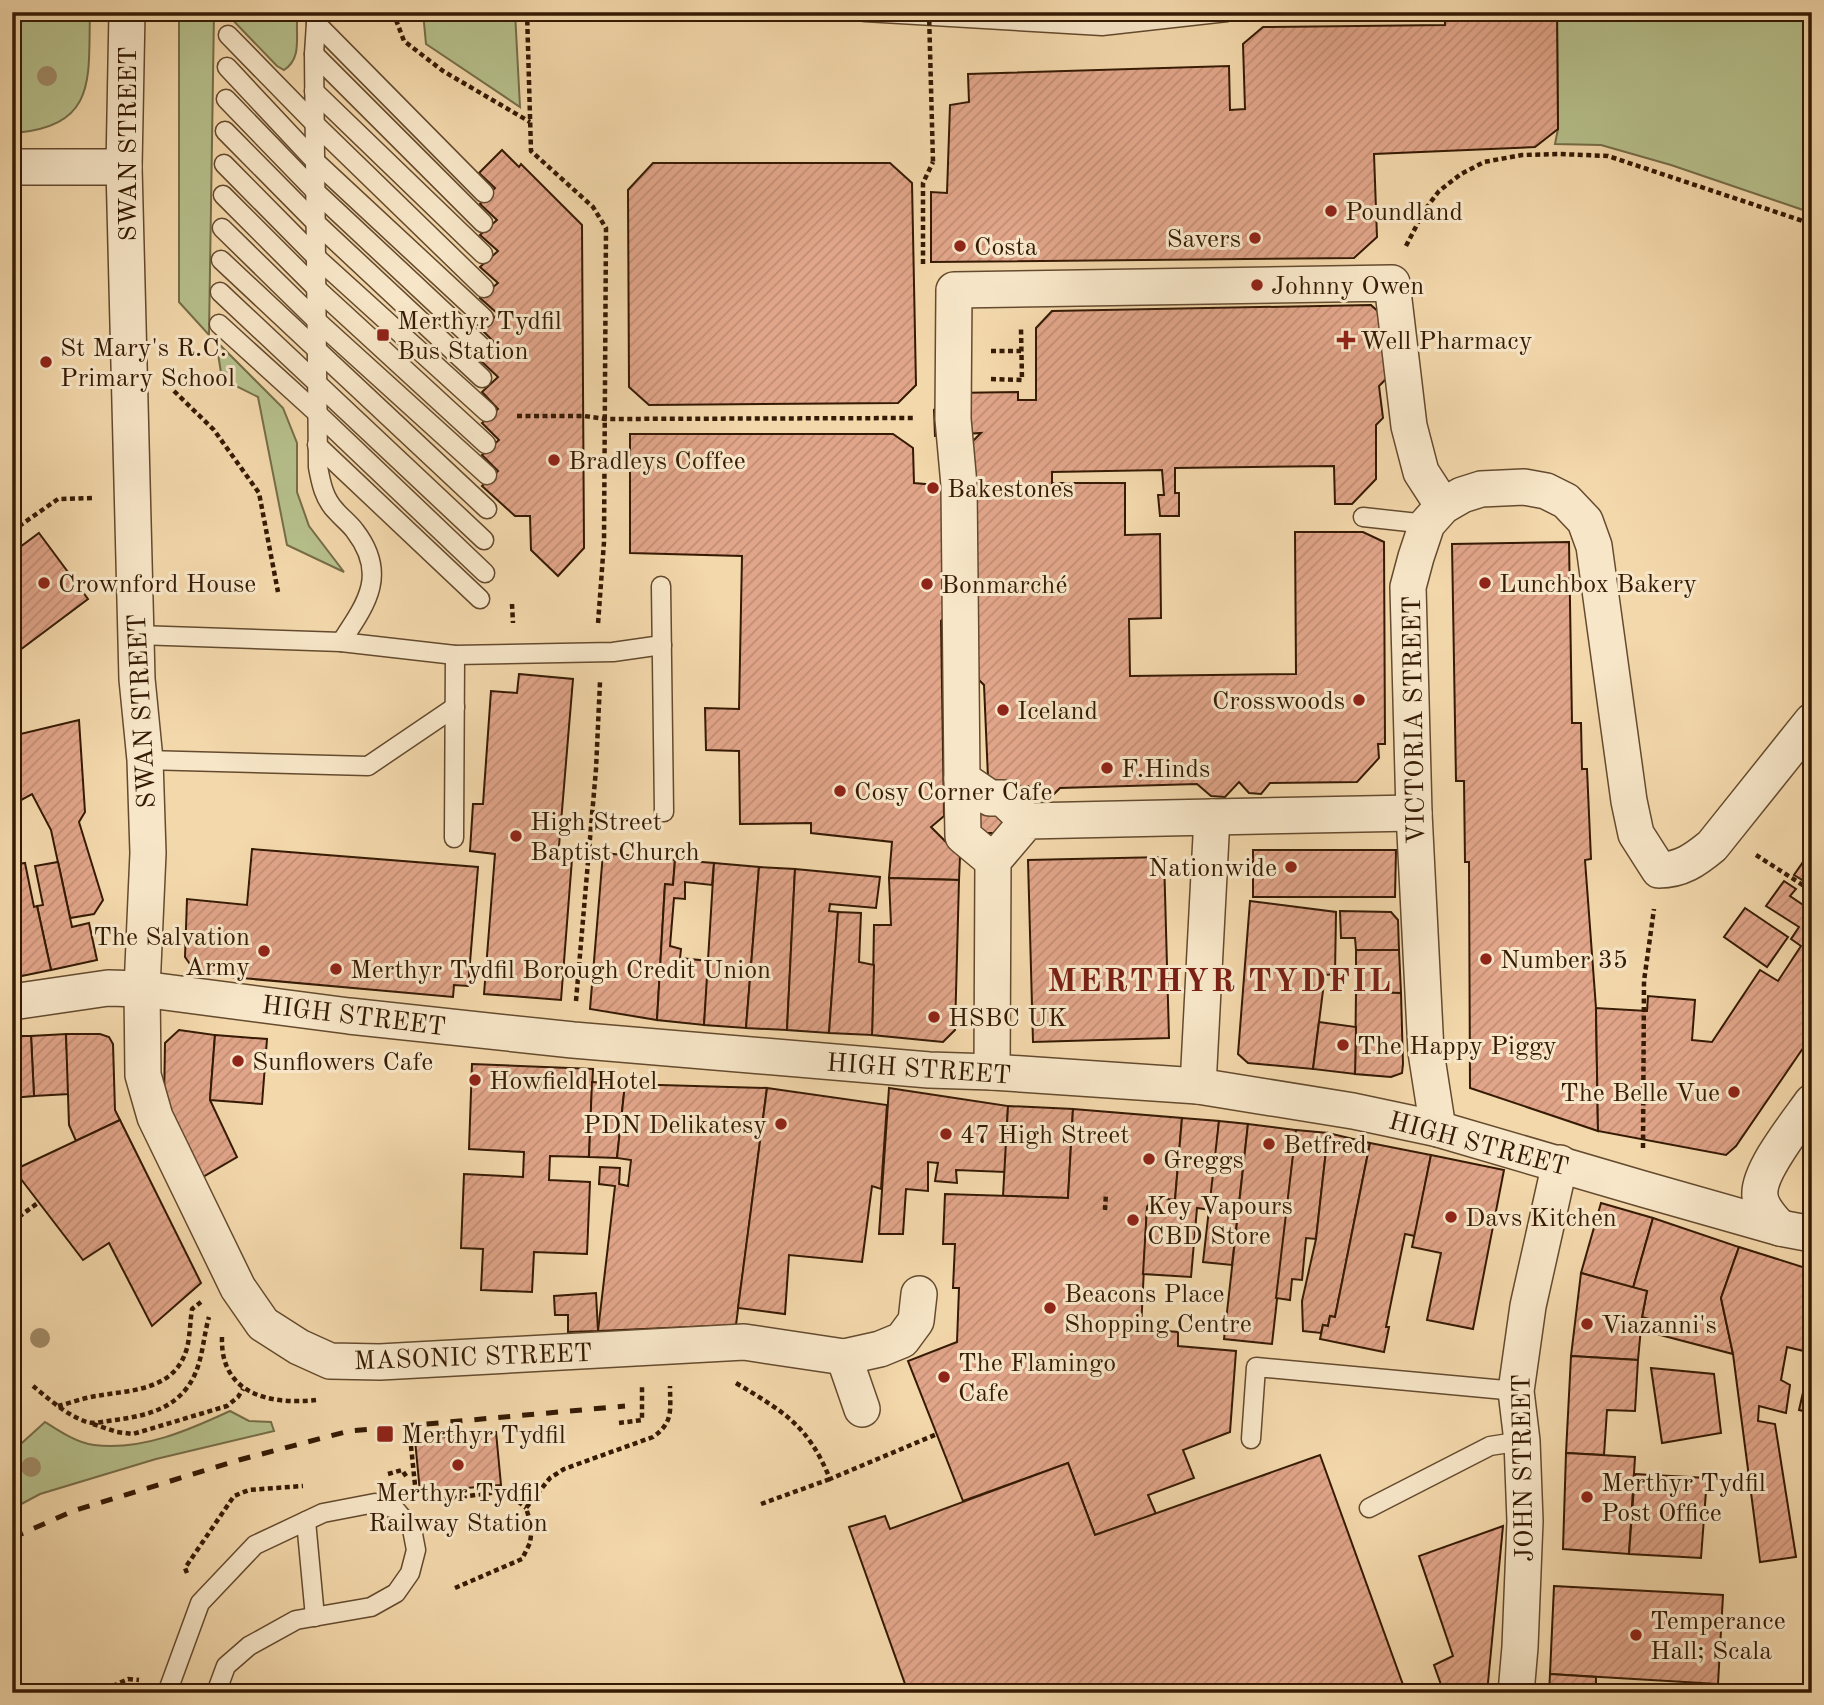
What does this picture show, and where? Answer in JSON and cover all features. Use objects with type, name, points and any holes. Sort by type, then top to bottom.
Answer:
[{"type":"street","name":"SWAN STREET","points":[[127,12],[124,167],[137,679],[145,760],[148,853],[142,989]]},
{"type":"street","points":[[12,167],[124,167]]},
{"type":"street","points":[[993,861],[963,836],[976,788],[953,419],[954,290],[1392,283],[1409,426],[1435,515],[1462,495],[1480,489],[1524,487],[1546,491],[1566,501],[1585,522],[1594,546],[1636,834],[1659,870],[1675,870],[1696,860],[1712,846],[1812,721]]},
{"type":"street","name":"VICTORIA STREET","points":[[1435,515],[1408,587],[1413,813],[1426,1052],[1438,1129]]},
{"type":"street","points":[[976,788],[1003,798],[1027,821],[1413,813]]},
{"type":"street","points":[[1198,1086],[1212,817]]},
{"type":"street","points":[[992,1072],[993,861],[1027,821]]},
{"type":"street","name":"HIGH STREET","points":[[12,1003],[108,988],[142,989],[349,1016],[573,1040],[929,1070],[1198,1086],[1353,1111],[1438,1129],[1796,1231]]},
{"type":"street","name":"MASONIC STREET","points":[[142,989],[143,1075],[155,1118],[218,1277],[238,1288],[263,1324],[330,1361],[380,1362],[744,1342],[844,1357],[880,1349],[902,1340],[916,1321],[919,1294]]},
{"type":"street","points":[[1796,1231],[1767,1213],[1760,1197],[1761,1180],[1812,1102]]},
{"type":"street","name":"JOHN STREET","points":[[1516,1693],[1525,1521],[1522,1441],[1516,1391],[1528,1306],[1560,1163]]},
{"type":"street","points":[[844,1357],[862,1409]]},
{"type":"lane","points":[[865,12],[964,15],[1101,26],[1227,12]]},
{"type":"lane","points":[[319,18],[314,54],[317,445],[323,490],[333,509],[354,530],[370,555],[373,583],[363,608],[341,642]]},
{"type":"lane","points":[[319,18],[484,193]]},
{"type":"lane","points":[[228,34],[315,124],[484,288]]},
{"type":"lane","points":[[314,54],[483,223]]},
{"type":"lane","points":[[227,67],[315,161],[484,318]]},
{"type":"lane","points":[[314,91],[483,254]]},
{"type":"lane","points":[[226,99],[316,192],[485,350]]},
{"type":"lane","points":[[225,131],[316,222],[482,378]]},
{"type":"lane","points":[[224,164],[316,257],[487,412]]},
{"type":"lane","points":[[223,195],[316,288],[486,443]]},
{"type":"lane","points":[[222,228],[316,320],[486,475]]},
{"type":"lane","points":[[221,260],[487,509]]},
{"type":"lane","points":[[220,292],[484,540]]},
{"type":"lane","points":[[219,324],[485,573]]},
{"type":"lane","points":[[317,445],[480,599]]},
{"type":"lane","points":[[1363,516],[1435,515]]},
{"type":"lane","points":[[662,586],[664,812]]},
{"type":"lane","points":[[137,635],[341,642],[455,655],[613,652],[662,645]]},
{"type":"lane","points":[[454,838],[455,655]]},
{"type":"lane","points":[[145,760],[368,766],[455,707]]},
{"type":"lane","points":[[1251,1439],[1256,1367],[1516,1391]]},
{"type":"lane","points":[[1369,1508],[1490,1446],[1522,1441]]},
{"type":"lane","points":[[169,1687],[200,1603],[255,1545],[323,1513],[375,1503],[396,1509],[412,1529],[416,1550],[410,1573],[396,1593],[371,1607],[296,1620],[249,1646],[226,1666],[216,1693]]},
{"type":"lane","points":[[306,1521],[316,1617]]},
{"type":"path","points":[[393,12],[404,41],[443,71],[530,123]]},
{"type":"path","points":[[527,12],[531,151],[593,208],[607,228],[604,542],[598,651],[600,680],[596,769],[573,1040]]},
{"type":"path","points":[[923,274],[923,183],[933,162],[929,12]]},
{"type":"path","points":[[1392,283],[1410,237],[1439,191],[1461,174],[1484,162],[1522,155],[1608,156],[1812,223]]},
{"type":"path","points":[[954,379],[1022,380],[1021,289]]},
{"type":"path","points":[[174,391],[214,430],[259,493],[278,592]]},
{"type":"path","points":[[515,416],[584,415],[605,419],[953,419]]},
{"type":"path","points":[[12,531],[58,499],[133,497]]},
{"type":"path","points":[[1725,830],[1745,848],[1812,891]]},
{"type":"path","points":[[1643,1189],[1644,981],[1659,870]]},
{"type":"path","points":[[1105,1210],[1106,1193]]},
{"type":"path","points":[[12,1222],[39,1202]]},
{"type":"path","points":[[58,1406],[95,1396],[124,1394],[165,1380],[175,1371],[186,1350],[192,1309],[218,1277]]},
{"type":"path","points":[[89,1423],[138,1417],[163,1409],[187,1388],[201,1356],[218,1277]]},
{"type":"path","points":[[526,1508],[550,1478],[564,1469],[653,1437],[666,1428],[670,1413],[669,1375]]},
{"type":"path","points":[[619,1423],[642,1420],[642,1377]]},
{"type":"path","points":[[734,1382],[782,1410],[804,1432],[819,1452],[830,1479]]},
{"type":"path","points":[[33,1385],[58,1406],[89,1423],[133,1434],[227,1406],[243,1389],[281,1401]]},
{"type":"path","points":[[761,1504],[830,1479],[937,1434]]},
{"type":"path","points":[[411,1446],[416,1492]]},
{"type":"path","points":[[424,1501],[499,1492],[512,1496],[526,1508],[532,1527],[530,1543],[522,1559],[455,1588]]},
{"type":"path","points":[[97,1693],[128,1679],[169,1687]]},
{"type":"path","points":[[117,1684],[121,1693]]},
{"type":"green space","points":[[19,12],[90,12],[89,58],[83,94],[75,109],[62,120],[43,128],[16,133]]},
{"type":"green space","points":[[179,12],[214,12],[209,335],[179,302]]},
{"type":"green space","points":[[225,12],[298,12],[296,51],[290,65],[284,70],[277,66]]},
{"type":"green space","points":[[423,12],[515,12],[520,107],[426,44]]},
{"type":"green space","points":[[1557,12],[1812,12],[1812,213],[1671,165],[1601,145],[1555,144],[1558,129]]},
{"type":"green space","points":[[216,341],[283,408],[297,443],[297,492],[309,526],[344,572],[287,545],[258,397],[222,379]]},
{"type":"green space","points":[[230,1411],[249,1421],[271,1422],[274,1431],[156,1459],[40,1494],[12,1509],[12,1452],[45,1422],[81,1442],[94,1445],[130,1445],[165,1437]]},
{"type":"building","points":[[1445,12],[1557,12],[1558,129],[1535,147],[1374,154],[1377,237],[1354,258],[931,262],[931,192],[947,193],[950,105],[969,102],[968,74],[1229,66],[1230,110],[1245,109],[1243,44],[1263,27],[1445,25]]},
{"type":"building","points":[[502,150],[519,167],[521,164],[582,225],[584,548],[558,576],[531,550],[530,516],[515,516],[482,486],[498,471],[482,455],[499,440],[482,423],[498,409],[482,392],[498,377],[481,361],[498,346],[481,329],[498,314],[480,298],[498,283],[480,267],[498,251],[480,235],[497,220],[480,204],[495,188],[479,173]]},
{"type":"building","points":[[653,163],[890,163],[912,183],[916,385],[898,403],[649,405],[629,387],[628,190]]},
{"type":"building","points":[[1371,305],[1384,317],[1387,378],[1379,386],[1383,418],[1376,425],[1376,479],[1352,504],[1335,504],[1334,466],[1175,468],[1179,516],[1160,516],[1158,495],[1164,495],[1162,470],[1052,472],[1052,483],[1125,483],[1125,535],[1160,534],[1161,618],[1129,619],[1130,676],[1296,674],[1295,532],[1363,532],[1384,542],[1385,744],[1378,744],[1379,758],[1357,782],[1270,783],[1261,794],[1249,793],[1239,782],[1225,797],[1211,796],[1197,784],[1060,788],[1049,799],[1039,799],[1028,786],[1003,788],[988,778],[984,685],[969,670],[969,445],[981,433],[935,436],[934,410],[950,393],[1018,392],[1018,400],[1036,400],[1036,328],[1052,311]]},
{"type":"building","points":[[630,434],[893,434],[913,448],[914,483],[948,486],[952,609],[941,621],[944,816],[931,827],[960,856],[959,880],[889,878],[892,842],[811,833],[811,823],[740,824],[739,751],[706,750],[705,708],[739,709],[742,556],[630,553]]},
{"type":"building","name":"Crownford House","points":[[39,533],[88,599],[12,656],[12,553]]},
{"type":"building","points":[[1569,542],[1572,723],[1581,723],[1582,769],[1587,769],[1591,859],[1585,860],[1596,1008],[1598,1131],[1470,1088],[1469,862],[1465,862],[1464,781],[1456,781],[1452,544]]},
{"type":"building","name":"High Street Baptist Church","points":[[519,674],[573,679],[558,858],[572,859],[561,1000],[484,994],[495,854],[470,851],[473,804],[483,804],[491,691],[517,693]]},
{"type":"building","points":[[79,720],[85,812],[79,822],[103,900],[94,914],[70,918],[51,830],[32,794],[12,805],[12,769],[16,767],[12,759],[12,736]]},
{"type":"building","points":[[1003,809],[1004,833],[980,833],[979,810]]},
{"type":"building","points":[[252,849],[478,867],[468,986],[454,985],[453,997],[197,974],[185,957],[187,899],[247,905]]},
{"type":"building","points":[[1812,849],[1812,886],[1794,875]]},
{"type":"building","points":[[1253,850],[1396,850],[1395,897],[1253,897]]},
{"type":"building","points":[[603,853],[675,860],[673,885],[665,884],[657,1020],[590,1009]]},
{"type":"building","points":[[1164,857],[1169,1038],[1033,1042],[1028,860]]},
{"type":"building","points":[[675,860],[714,863],[712,885],[685,882],[685,899],[674,898],[670,946],[681,949],[680,958],[709,961],[704,1025],[657,1020],[665,884],[673,885]]},
{"type":"building","points":[[58,862],[72,927],[89,923],[97,960],[51,970],[37,906],[43,905],[35,866]]},
{"type":"building","points":[[25,863],[51,970],[12,978],[12,865]]},
{"type":"building","points":[[714,863],[759,867],[746,1028],[704,1025]]},
{"type":"building","points":[[759,867],[795,869],[787,1030],[746,1028]]},
{"type":"building","points":[[795,869],[880,877],[876,908],[830,904],[829,911],[838,912],[829,1033],[787,1030]]},
{"type":"building","points":[[889,878],[959,880],[955,1030],[943,1042],[872,1035],[874,925],[891,925]]},
{"type":"building","points":[[1784,881],[1796,889],[1790,896],[1812,911],[1812,1035],[1736,1146],[1726,1155],[1598,1131],[1596,1008],[1647,1011],[1648,996],[1695,1000],[1692,1040],[1712,1042],[1760,970],[1778,981],[1801,946],[1791,939],[1799,927],[1766,906]]},
{"type":"building","points":[[1250,901],[1336,912],[1335,974],[1325,975],[1313,1069],[1248,1063],[1238,1054]]},
{"type":"building","points":[[1745,908],[1788,937],[1767,967],[1724,937]]},
{"type":"building","points":[[1340,911],[1391,912],[1398,920],[1399,950],[1356,950],[1355,938],[1341,938]]},
{"type":"building","points":[[838,912],[861,913],[859,962],[874,965],[872,1035],[829,1033]]},
{"type":"building","points":[[1356,950],[1399,950],[1401,993],[1356,992]]},
{"type":"building","points":[[1356,992],[1401,993],[1402,1073],[1391,1077],[1355,1074]]},
{"type":"building","points":[[1319,1022],[1356,1027],[1355,1074],[1313,1069]]},
{"type":"building","points":[[179,1030],[215,1035],[210,1100],[237,1157],[201,1178],[164,1103],[165,1043]]},
{"type":"building","points":[[66,1034],[69,1094],[34,1096],[31,1036]]},
{"type":"building","points":[[66,1034],[100,1034],[109,1037],[113,1044],[115,1110],[120,1120],[76,1141],[69,1125]]},
{"type":"building","points":[[215,1035],[267,1039],[262,1104],[210,1100]]},
{"type":"building","points":[[12,1036],[31,1036],[34,1096],[12,1098]]},
{"type":"building","points":[[472,1064],[593,1069],[589,1157],[550,1156],[549,1180],[590,1182],[587,1254],[534,1252],[532,1292],[481,1290],[483,1249],[461,1248],[464,1174],[523,1177],[524,1152],[469,1149]]},
{"type":"building","points":[[592,1082],[625,1084],[617,1158],[589,1157]]},
{"type":"building","points":[[625,1084],[767,1088],[736,1325],[598,1331],[615,1186],[599,1184],[600,1167],[620,1168],[619,1184],[628,1186],[631,1160],[617,1158]]},
{"type":"building","points":[[767,1088],[887,1105],[881,1189],[872,1186],[862,1262],[789,1255],[785,1314],[738,1308]]},
{"type":"building","name":"47 High Street","points":[[889,1088],[1008,1106],[1005,1172],[956,1170],[957,1183],[935,1181],[938,1163],[928,1162],[928,1191],[906,1189],[903,1234],[879,1234]]},
{"type":"building","points":[[1008,1106],[1073,1109],[1068,1198],[1003,1196]]},
{"type":"building","name":"Beacons Place Shopping Centre","points":[[1073,1109],[1182,1118],[1175,1200],[1154,1198],[1147,1207],[1141,1329],[1178,1332],[1178,1346],[1236,1351],[1230,1432],[1183,1450],[1194,1478],[1148,1495],[1156,1514],[1095,1535],[1068,1463],[963,1501],[908,1361],[957,1342],[959,1288],[953,1288],[955,1244],[943,1244],[945,1194],[1068,1198]]},
{"type":"building","points":[[1182,1118],[1219,1121],[1211,1210],[1197,1208],[1191,1277],[1143,1274],[1147,1207],[1154,1198],[1175,1200]]},
{"type":"building","points":[[120,1120],[201,1283],[152,1326],[109,1243],[83,1260],[14,1170]]},
{"type":"building","points":[[1219,1121],[1248,1124],[1232,1265],[1203,1262]]},
{"type":"building","points":[[1248,1124],[1296,1130],[1272,1344],[1224,1339]]},
{"type":"building","points":[[1296,1130],[1328,1133],[1316,1239],[1306,1238],[1302,1280],[1292,1279],[1290,1300],[1276,1298]]},
{"type":"building","points":[[1328,1133],[1370,1143],[1335,1317],[1330,1316],[1328,1326],[1323,1325],[1321,1333],[1303,1331],[1302,1301],[1316,1239]]},
{"type":"building","points":[[1370,1143],[1431,1155],[1415,1236],[1405,1234],[1386,1327],[1389,1327],[1384,1352],[1320,1339],[1323,1325],[1328,1326],[1330,1316],[1335,1317]]},
{"type":"building","points":[[1431,1155],[1504,1170],[1473,1329],[1427,1320],[1441,1253],[1412,1247]]},
{"type":"building","points":[[1601,1203],[1653,1218],[1633,1288],[1581,1273]]},
{"type":"building","points":[[1653,1218],[1739,1247],[1721,1298],[1733,1354],[1645,1331],[1649,1319],[1642,1317],[1647,1291],[1633,1288]]},
{"type":"building","points":[[1739,1247],[1812,1270],[1812,1353],[1787,1347],[1781,1380],[1790,1385],[1786,1413],[1759,1406],[1758,1421],[1775,1424],[1796,1557],[1760,1562],[1733,1354],[1721,1298]]},
{"type":"building","points":[[1581,1273],[1647,1291],[1638,1360],[1571,1356]]},
{"type":"building","points":[[596,1293],[598,1331],[568,1332],[568,1315],[555,1315],[554,1296]]},
{"type":"building","points":[[1812,1353],[1812,1455],[1806,1454],[1811,1413],[1799,1410]]},
{"type":"building","points":[[1571,1356],[1638,1360],[1635,1411],[1607,1410],[1604,1455],[1566,1453]]},
{"type":"building","points":[[1651,1368],[1714,1374],[1721,1433],[1662,1443]]},
{"type":"building","name":"Merthyr Tydfil Railway Station","points":[[496,1432],[501,1485],[420,1492],[415,1440]]},
{"type":"building","points":[[1566,1453],[1635,1457],[1629,1554],[1563,1549]]},
{"type":"building","points":[[1320,1455],[1406,1693],[881,1693],[905,1684],[849,1527],[885,1516],[890,1529],[1068,1463],[1095,1535]]},
{"type":"building","points":[[1635,1474],[1707,1478],[1701,1558],[1629,1554]]},
{"type":"building","points":[[1503,1526],[1487,1693],[1444,1693],[1434,1665],[1453,1656],[1419,1556]]},
{"type":"building","name":"Temperance Hall; Scala","points":[[1554,1586],[1723,1595],[1718,1684],[1550,1674]]},
{"type":"building","points":[[1550,1674],[1596,1677],[1596,1693],[1549,1693]]},
{"type":"railway","points":[[12,1538],[73,1511],[239,1460],[349,1431],[625,1406]]},
{"type":"place","name":"Poundland","points":[[1331,211]]},
{"type":"place","name":"Savers","points":[[1255,238]]},
{"type":"place","name":"Costa","points":[[960,246]]},
{"type":"place","name":"Johnny Owen","points":[[1257,285]]},
{"type":"place","name":"Merthyr Tydfil Bus Station","points":[[383,335]]},
{"type":"place","name":"Well Pharmacy","points":[[1346,340]]},
{"type":"place","name":"St Mary's R.C. Primary School","points":[[46,362]]},
{"type":"place","name":"Bradleys Coffee","points":[[554,460]]},
{"type":"place","name":"Bakestones","points":[[933,488]]},
{"type":"place","name":"Crownford House","points":[[44,583]]},
{"type":"place","name":"Lunchbox Bakery","points":[[1485,583]]},
{"type":"place","name":"Bonmarché","points":[[927,584]]},
{"type":"place","name":"Crosswoods","points":[[1359,700]]},
{"type":"place","name":"Iceland","points":[[1003,710]]},
{"type":"place","name":"F.Hinds","points":[[1107,768]]},
{"type":"place","name":"Cosy Corner Cafe","points":[[840,791]]},
{"type":"place","name":"High Street Baptist Church","points":[[516,836]]},
{"type":"place","name":"Nationwide","points":[[1291,867]]},
{"type":"place","name":"The Salvation Army","points":[[264,951]]},
{"type":"place","name":"Number 35","points":[[1486,959]]},
{"type":"place","name":"Merthyr Tydfil Borough Credit Union","points":[[336,969]]},
{"type":"place","name":"HSBC UK","points":[[934,1017]]},
{"type":"place","name":"The Happy Piggy","points":[[1343,1045]]},
{"type":"place","name":"Sunflowers Cafe","points":[[238,1061]]},
{"type":"place","name":"Howfield Hotel","points":[[475,1080]]},
{"type":"place","name":"The Belle Vue","points":[[1734,1092]]},
{"type":"place","name":"PDN Delikatesy","points":[[781,1124]]},
{"type":"place","name":"47 High Street","points":[[946,1134]]},
{"type":"place","name":"Betfred","points":[[1269,1144]]},
{"type":"place","name":"Greggs","points":[[1149,1159]]},
{"type":"place","name":"Davs Kitchen","points":[[1451,1217]]},
{"type":"place","name":"Key Vapours CBD Store","points":[[1133,1220]]},
{"type":"place","name":"Beacons Place Shopping Centre","points":[[1050,1308]]},
{"type":"place","name":"Viazanni's","points":[[1587,1324]]},
{"type":"place","name":"The Flamingo Cafe","points":[[944,1377]]},
{"type":"place","name":"Merthyr Tydfil","points":[[385,1434]]},
{"type":"place","name":"Merthyr Tydfil Railway Station","points":[[458,1465]]},
{"type":"place","name":"Merthyr Tydfil Post Office","points":[[1587,1497]]},
{"type":"place","name":"Temperance Hall; Scala","points":[[1636,1635]]},
{"type":"district","name":"MERTHYR TYDFIL","points":[[1220,979]]}]
